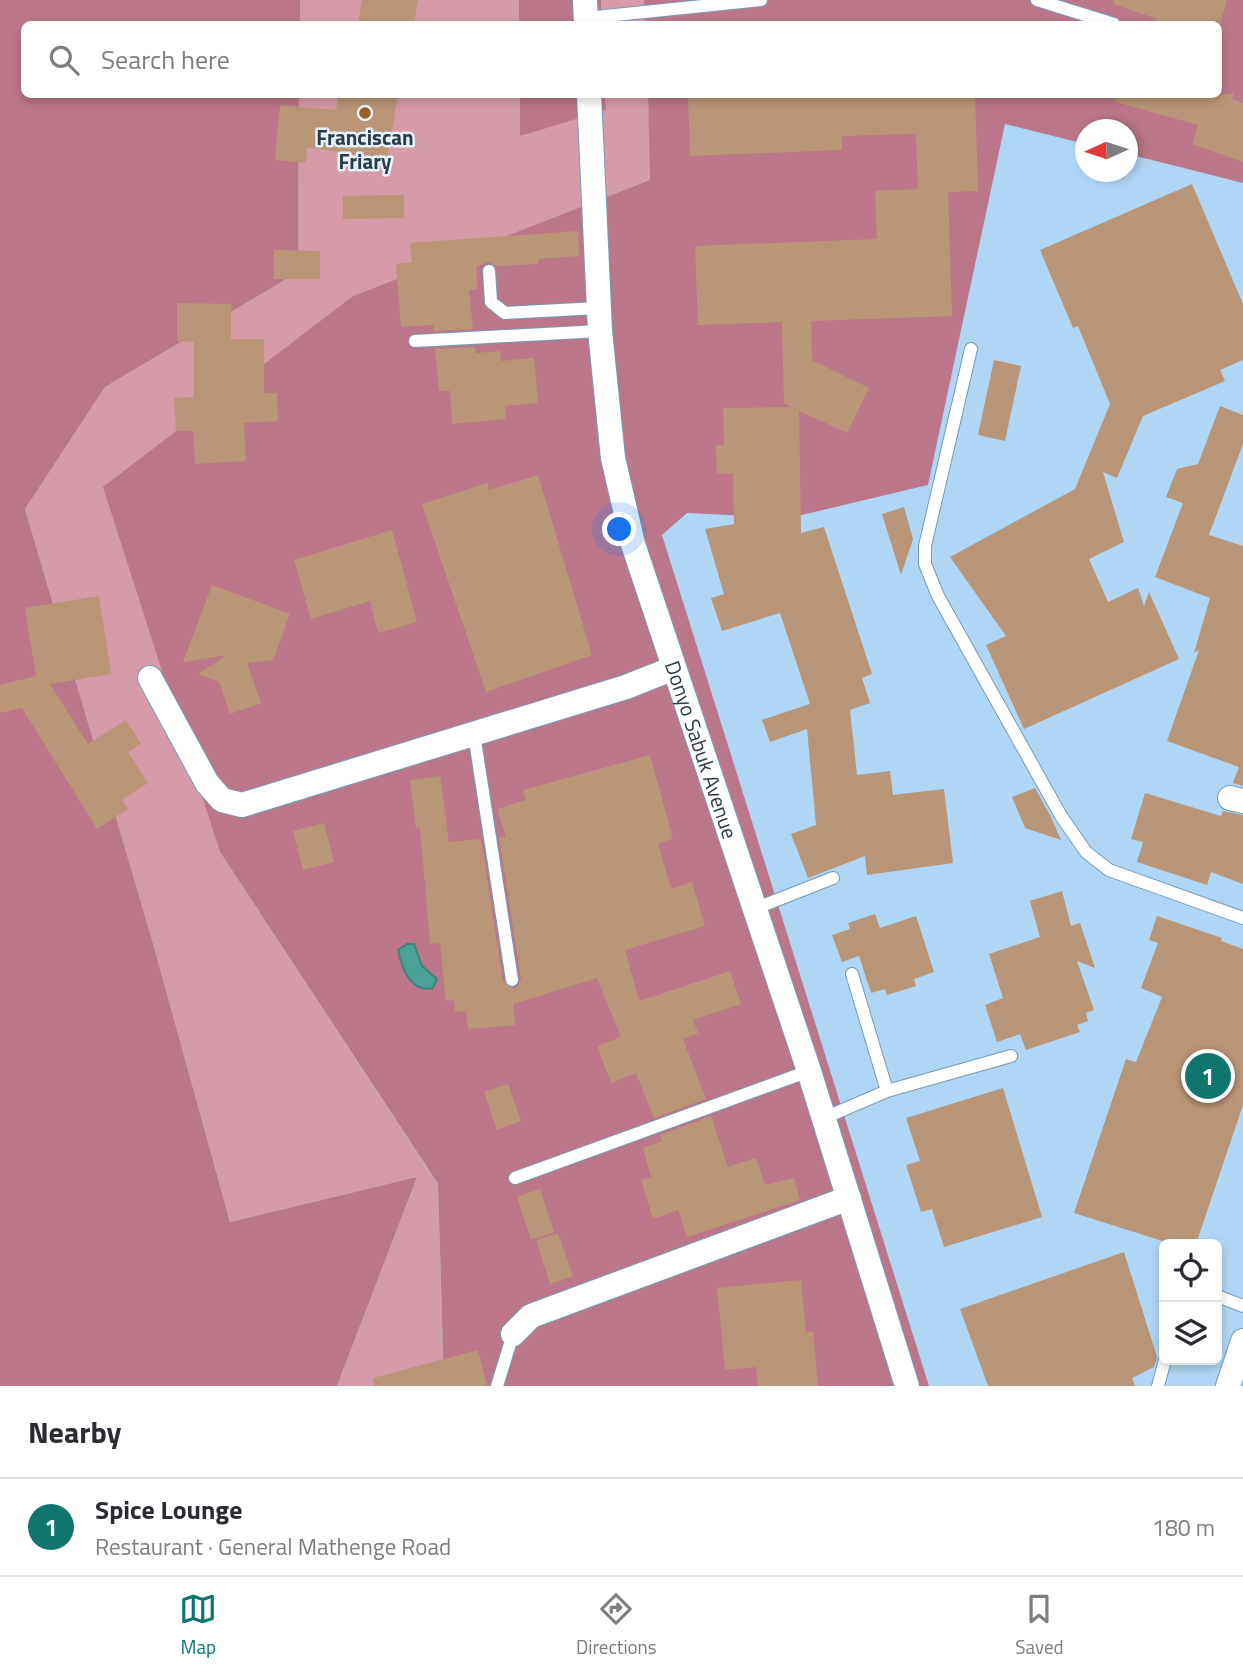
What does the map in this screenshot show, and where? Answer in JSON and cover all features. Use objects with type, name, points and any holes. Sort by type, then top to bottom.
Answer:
[{"type":"street","name":"Donyo Sabuk Avenue","points":[[589,98],[600,320],[613,458],[632,544],[809,1071],[907,1386]]},
{"type":"street","points":[[150,678],[206,783],[222,800],[243,805],[626,687],[674,668]]},
{"type":"street","points":[[513,1334],[531,1316],[849,1198]]},
{"type":"street","points":[[1228,1386],[1243,1341]]},
{"type":"lane","points":[[585,14],[761,0]]},
{"type":"lane","points":[[1037,0],[1104,21]]},
{"type":"lane","points":[[489,271],[491,302],[505,313],[600,320]]},
{"type":"lane","points":[[415,341],[600,320]]},
{"type":"lane","points":[[971,349],[925,546],[925,564],[938,596],[1061,816],[1086,852],[1109,870],[1243,918]]},
{"type":"lane","points":[[474,734],[512,980]]},
{"type":"lane","points":[[754,909],[833,878]]},
{"type":"lane","points":[[852,974],[887,1091]]},
{"type":"lane","points":[[824,1118],[887,1091],[1011,1056]]},
{"type":"lane","points":[[515,1178],[809,1071]]},
{"type":"lane","points":[[1222,1298],[1243,1306]]},
{"type":"lane","points":[[497,1386],[513,1334]]},
{"type":"lane","points":[[1158,1386],[1164,1365]]},
{"type":"shaded area","points":[[0,0],[300,0],[300,21],[21,21],[21,98],[299,98],[298,272],[105,387],[25,509],[152,940],[230,1222],[417,1177],[337,1386],[0,1386]]},
{"type":"shaded area","points":[[300,0],[519,0],[519,21],[300,21]]},
{"type":"shaded area","points":[[519,0],[601,0],[602,21],[519,21]]},
{"type":"shaded area","points":[[601,0],[644,0],[645,21],[602,21]]},
{"type":"shaded area","points":[[644,0],[1243,0],[1243,183],[1138,157],[1138,119],[1075,119],[1075,142],[1005,124],[928,485],[789,518],[687,513],[662,535],[929,1386],[444,1386],[438,1184],[220,852],[103,487],[353,296],[650,180],[648,98],[1222,98],[1222,21],[645,21]]},
{"type":"shaded area","points":[[299,98],[520,98],[520,135],[606,110],[606,98],[648,98],[651,180],[353,296],[220,852],[438,1185],[444,1386],[337,1386],[417,1177],[230,1222],[152,940],[25,509],[105,387],[298,272]]},
{"type":"shaded area","points":[[520,98],[605,98],[606,110],[520,136]]},
{"type":"shaded area","points":[[407,944],[414,944],[422,966],[437,979],[433,988],[418,987],[408,978],[398,950]]},
{"type":"building","points":[[362,0],[418,0],[414,21],[358,21]]},
{"type":"building","points":[[1114,0],[1227,0],[1221,21],[1157,21],[1113,4]]},
{"type":"building","points":[[1222,94],[1234,94],[1232,99],[1243,103],[1243,162],[1192,144],[1198,125],[1115,102],[1116,98],[1222,98]]},
{"type":"building","points":[[338,98],[397,98],[387,160],[307,147],[306,163],[275,160],[280,105],[336,110]]},
{"type":"building","points":[[688,98],[975,98],[978,191],[948,192],[952,316],[811,321],[812,360],[869,388],[847,433],[799,411],[801,533],[824,527],[872,674],[862,678],[870,703],[850,710],[857,775],[890,771],[893,795],[944,789],[953,863],[867,875],[865,856],[808,878],[791,834],[816,825],[807,729],[770,742],[762,720],[810,704],[780,613],[722,631],[711,598],[724,594],[705,529],[734,524],[733,473],[717,474],[716,445],[724,445],[723,408],[791,407],[784,403],[782,322],[698,325],[695,246],[877,239],[875,191],[918,189],[916,134],[842,136],[842,150],[690,156]]},
{"type":"building","points":[[1192,184],[1243,304],[1243,360],[1220,370],[1225,381],[1143,416],[1117,478],[1103,472],[1124,542],[1089,559],[1108,602],[1138,588],[1144,606],[1149,592],[1179,659],[1024,729],[986,645],[1006,636],[950,557],[1075,489],[1110,404],[1078,326],[1073,328],[1040,250]]},
{"type":"building","points":[[404,195],[404,218],[343,219],[343,196]]},
{"type":"building","points":[[578,231],[579,256],[538,259],[538,264],[496,266],[488,262],[476,267],[478,289],[469,290],[473,329],[434,331],[433,325],[401,327],[396,264],[412,262],[410,243]]},
{"type":"building","points":[[274,250],[320,251],[320,279],[274,279]]},
{"type":"building","points":[[177,303],[231,304],[231,339],[264,339],[264,393],[277,393],[278,421],[244,423],[246,461],[195,464],[193,431],[176,431],[174,398],[194,397],[194,342],[177,341]]},
{"type":"building","points":[[475,347],[476,353],[500,351],[501,361],[534,358],[538,403],[505,406],[506,419],[452,424],[450,391],[439,391],[435,349]]},
{"type":"building","points":[[994,360],[1021,366],[1005,441],[978,435]]},
{"type":"building","points":[[1220,406],[1243,415],[1243,444],[1209,535],[1243,546],[1243,786],[1233,783],[1239,767],[1167,741],[1199,650],[1194,653],[1210,598],[1155,577],[1183,503],[1166,497],[1177,469],[1198,464]]},
{"type":"building","points":[[538,475],[592,655],[486,692],[422,504],[487,483],[489,490]]},
{"type":"building","points":[[904,507],[913,539],[901,575],[882,514]]},
{"type":"building","points":[[392,530],[417,622],[378,633],[370,601],[311,619],[294,560]]},
{"type":"building","points":[[212,585],[290,614],[273,660],[247,663],[261,703],[230,714],[219,682],[198,674],[227,655],[183,662]]},
{"type":"building","points":[[99,596],[111,674],[50,684],[88,744],[126,720],[141,744],[128,752],[148,783],[122,800],[128,809],[97,829],[22,708],[0,713],[0,685],[36,676],[25,608]]},
{"type":"building","points":[[650,755],[673,839],[658,843],[671,889],[692,882],[705,926],[625,950],[639,1001],[730,971],[741,1004],[693,1020],[698,1033],[683,1039],[706,1099],[654,1118],[636,1073],[611,1083],[597,1046],[621,1037],[597,978],[513,1004],[515,1025],[468,1029],[466,1011],[455,1012],[454,1000],[446,1001],[440,943],[430,944],[420,827],[416,828],[410,780],[440,776],[449,842],[481,839],[503,981],[513,989],[521,979],[499,837],[506,837],[497,809],[526,800],[523,790]]},
{"type":"building","points":[[1035,788],[1061,840],[1025,828],[1012,797]]},
{"type":"building","points":[[1145,793],[1221,816],[1223,811],[1243,815],[1243,884],[1211,872],[1207,885],[1137,862],[1143,842],[1131,839]]},
{"type":"building","points":[[324,823],[334,862],[303,870],[293,831]]},
{"type":"building","points":[[1062,891],[1071,926],[1080,923],[1095,968],[1077,961],[1094,1010],[1086,1013],[1088,1021],[1077,1025],[1080,1032],[1026,1050],[1020,1034],[997,1042],[985,1005],[1003,998],[989,954],[1040,937],[1030,901]]},
{"type":"building","points":[[875,914],[880,928],[916,916],[934,972],[914,979],[916,986],[887,995],[885,989],[871,993],[859,956],[842,962],[832,935],[850,929],[848,923]]},
{"type":"building","points":[[1157,916],[1222,938],[1221,941],[1243,949],[1243,1105],[1198,1239],[1159,1240],[1074,1213],[1126,1059],[1136,1062],[1162,997],[1141,988],[1158,943],[1149,940]]},
{"type":"building","points":[[508,1084],[521,1121],[497,1130],[484,1092]]},
{"type":"building","points":[[1003,1088],[1042,1217],[944,1247],[932,1209],[921,1212],[906,1165],[920,1161],[906,1118]]},
{"type":"building","points":[[711,1116],[728,1167],[756,1158],[765,1185],[794,1178],[800,1200],[687,1237],[678,1210],[653,1219],[641,1180],[651,1177],[643,1148],[662,1141],[660,1135]]},
{"type":"building","points":[[540,1189],[554,1232],[531,1240],[517,1197]]},
{"type":"building","points":[[558,1233],[573,1276],[550,1284],[536,1240]]},
{"type":"building","points":[[1124,1252],[1157,1357],[1154,1367],[1132,1378],[1135,1386],[988,1386],[960,1309]]},
{"type":"building","points":[[801,1280],[806,1332],[813,1331],[818,1386],[758,1386],[756,1367],[725,1370],[717,1288]]},
{"type":"building","points":[[478,1350],[487,1386],[374,1386],[373,1378]]},
{"type":"place","name":"Franciscan Friary","points":[[365,113]]},
{"type":"place","name":"Spice Lounge","points":[[1208,1076]]}]
